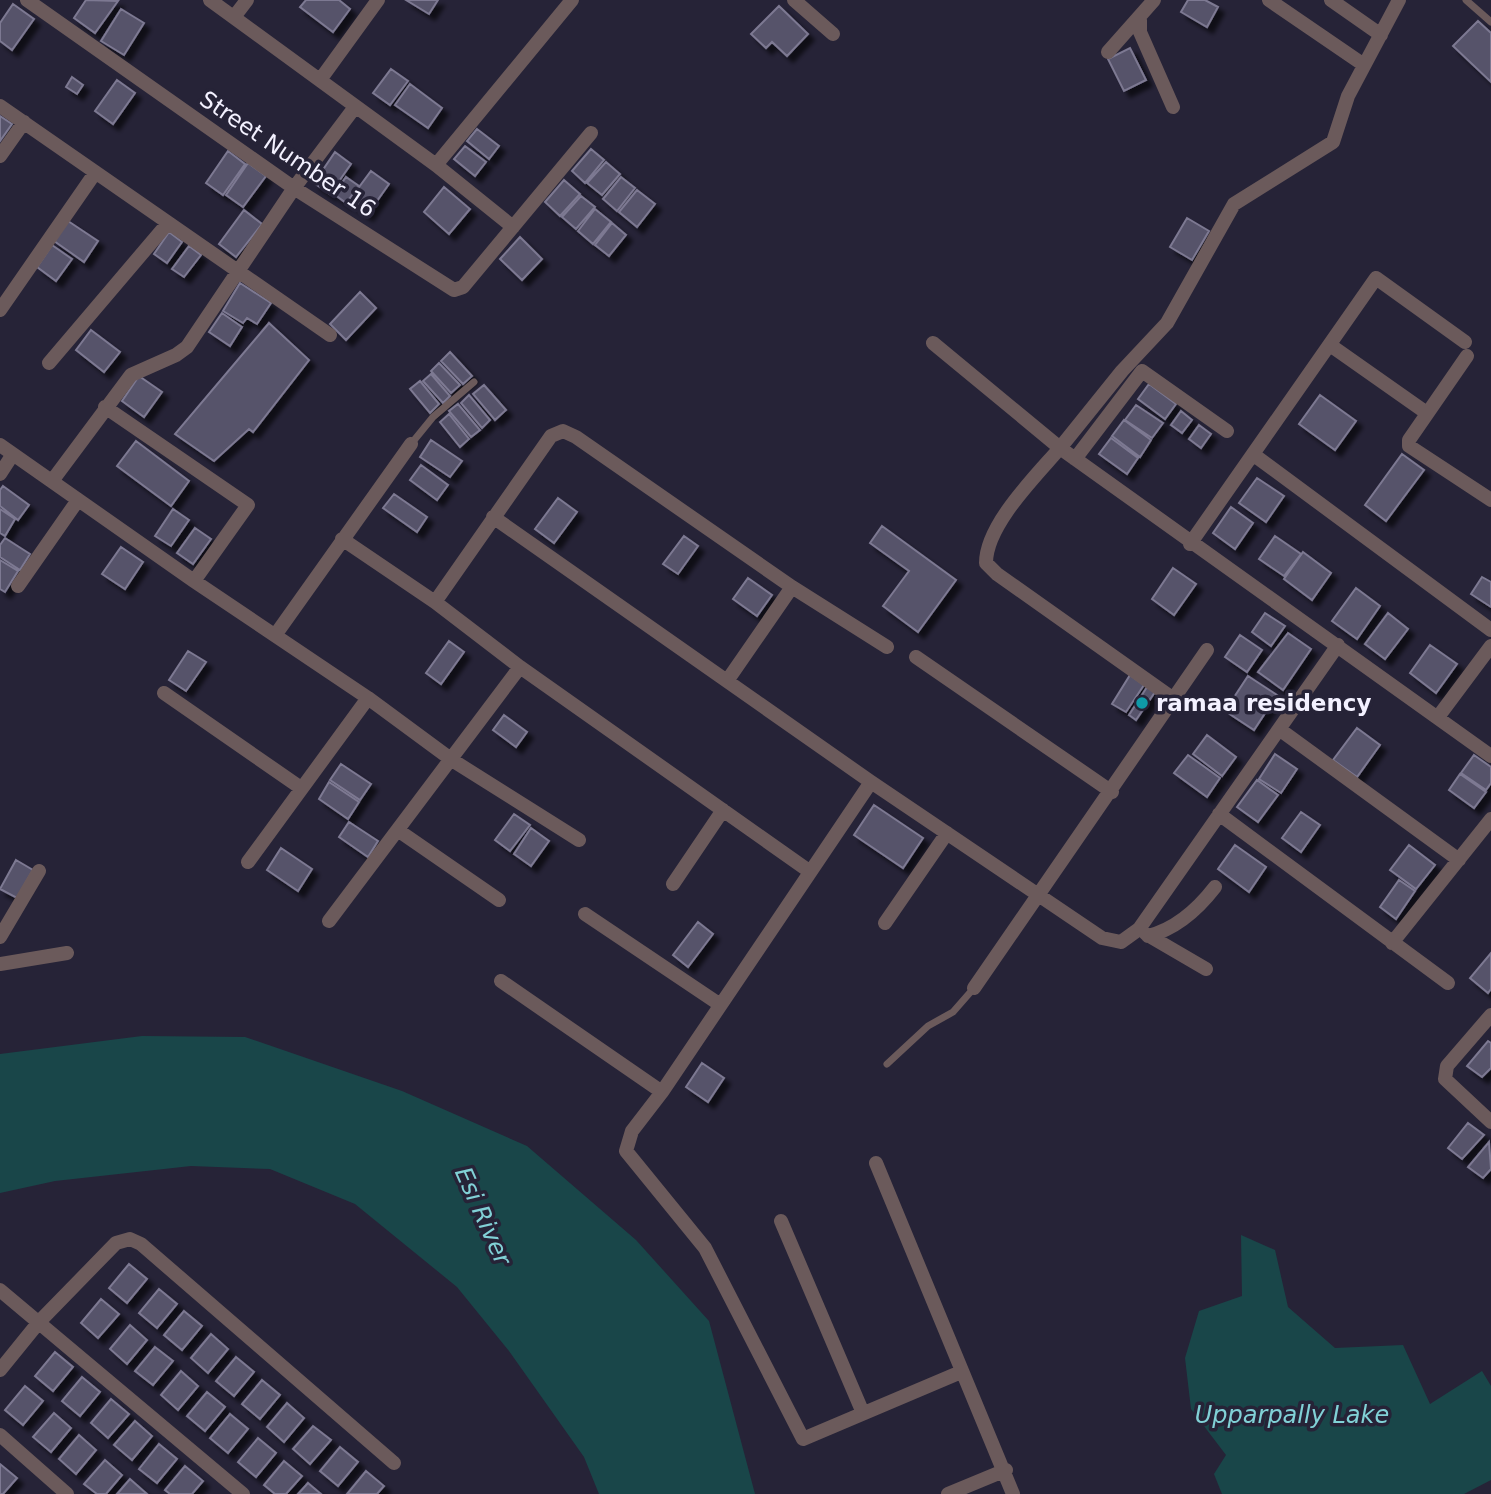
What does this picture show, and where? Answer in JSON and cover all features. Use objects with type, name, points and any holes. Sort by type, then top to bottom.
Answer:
[{"type":"street","name":"Street Number 16","points":[[27,0],[294,188],[454,290],[463,287],[513,227]]},
{"type":"street","points":[[210,0],[436,165],[513,227],[591,133]]},
{"type":"street","points":[[234,17],[247,0]]},
{"type":"street","points":[[320,80],[378,0]]},
{"type":"street","points":[[436,165],[572,0]]},
{"type":"street","points":[[794,0],[833,34]]},
{"type":"street","points":[[1108,52],[1140,19],[1154,0]]},
{"type":"street","points":[[1269,0],[1364,65]]},
{"type":"street","points":[[1331,0],[1381,35]]},
{"type":"street","points":[[1175,700],[997,574],[986,562],[986,547],[997,527],[1122,370],[1167,323],[1234,204],[1333,142],[1348,96],[1398,1]]},
{"type":"street","points":[[1140,19],[1140,32],[1173,107]]},
{"type":"street","points":[[0,106],[330,335]]},
{"type":"street","points":[[52,481],[131,375],[176,355],[187,347],[294,188],[355,107]]},
{"type":"street","points":[[0,156],[24,122]]},
{"type":"street","points":[[0,310],[96,173]]},
{"type":"street","points":[[49,363],[168,223]]},
{"type":"street","points":[[1190,544],[1376,278],[1466,349],[1409,440],[1409,446],[1491,500]]},
{"type":"street","points":[[933,343],[1059,449],[1491,756]]},
{"type":"street","points":[[1330,345],[1421,409]]},
{"type":"street","points":[[1074,459],[1142,371],[1227,431]]},
{"type":"street","points":[[105,407],[248,505],[194,581]]},
{"type":"street","points":[[435,602],[551,436],[563,431],[576,437],[792,587],[887,647]]},
{"type":"street","points":[[276,634],[411,444]]},
{"type":"street","points":[[0,445],[194,581],[368,698],[452,760],[579,840]]},
{"type":"street","points":[[0,474],[13,454]]},
{"type":"street","points":[[1254,455],[1491,630]]},
{"type":"street","points":[[18,586],[78,500]]},
{"type":"street","points":[[494,517],[871,782],[1102,938],[1121,942],[1144,932],[1160,933],[1200,907],[1215,887]]},
{"type":"street","points":[[342,539],[435,602],[520,667],[809,871]]},
{"type":"street","points":[[727,681],[792,587]]},
{"type":"street","points":[[1144,932],[1219,814],[1338,645]]},
{"type":"street","points":[[1438,717],[1491,646]]},
{"type":"street","points":[[974,988],[1041,896],[1207,650]]},
{"type":"street","points":[[916,657],[1112,792]]},
{"type":"street","points":[[329,921],[520,667]]},
{"type":"street","points":[[164,694],[301,788]]},
{"type":"street","points":[[248,862],[368,698]]},
{"type":"street","points":[[1279,729],[1458,860]]},
{"type":"street","points":[[871,782],[662,1092],[632,1131],[626,1151],[705,1248],[803,1439],[961,1371]]},
{"type":"street","points":[[673,884],[723,810]]},
{"type":"street","points":[[1219,814],[1448,983]]},
{"type":"street","points":[[1392,943],[1491,819]]},
{"type":"street","points":[[399,831],[499,900]]},
{"type":"street","points":[[884,923],[947,833]]},
{"type":"street","points":[[0,937],[39,871]]},
{"type":"street","points":[[585,914],[719,1004]]},
{"type":"street","points":[[1144,932],[1206,969]]},
{"type":"street","points":[[0,964],[67,953]]},
{"type":"street","points":[[501,981],[662,1092]]},
{"type":"street","points":[[1491,1015],[1447,1066],[1445,1079],[1491,1122]]},
{"type":"street","points":[[876,1163],[961,1371],[1006,1470],[1013,1494]]},
{"type":"street","points":[[781,1221],[863,1413]]},
{"type":"street","points":[[0,1370],[39,1322],[116,1243],[130,1239],[141,1244],[394,1463]]},
{"type":"street","points":[[0,1290],[243,1494]]},
{"type":"street","points":[[0,1435],[67,1494]]},
{"type":"street","points":[[948,1494],[1006,1470]]},
{"type":"lane","points":[[1466,0],[1491,22]]},
{"type":"lane","points":[[411,444],[433,417],[474,382]]},
{"type":"lane","points":[[887,1064],[928,1026],[953,1012],[974,988]]},
{"type":"water","name":"Esi River","points":[[142,1036],[245,1037],[402,1091],[527,1146],[636,1240],[709,1321],[755,1494],[599,1494],[584,1457],[509,1351],[457,1287],[355,1204],[270,1169],[191,1166],[55,1181],[0,1193],[0,1054]]},
{"type":"water","name":"Upparpally Lake","points":[[1241,1235],[1275,1250],[1288,1307],[1335,1348],[1403,1345],[1430,1404],[1482,1371],[1491,1386],[1491,1480],[1464,1494],[1222,1494],[1214,1474],[1226,1455],[1191,1409],[1185,1358],[1199,1311],[1242,1296]]},
{"type":"building","points":[[86,0],[118,1],[95,33],[74,18]]},
{"type":"building","points":[[306,0],[339,0],[350,9],[333,32],[300,7]]},
{"type":"building","points":[[406,0],[438,0],[429,14]]},
{"type":"building","points":[[1188,0],[1205,0],[1218,7],[1207,27],[1181,12]]},
{"type":"building","points":[[13,4],[34,19],[12,50],[0,41],[0,23]]},
{"type":"building","points":[[779,6],[808,34],[787,56],[772,42],[766,48],[751,34]]},
{"type":"building","points":[[121,9],[144,23],[124,55],[101,41]]},
{"type":"building","points":[[1478,21],[1491,33],[1491,82],[1453,46]]},
{"type":"building","points":[[1130,48],[1146,80],[1124,91],[1108,59]]},
{"type":"building","points":[[391,69],[408,81],[390,105],[373,93]]},
{"type":"building","points":[[72,77],[83,85],[77,94],[66,87]]},
{"type":"building","points":[[117,80],[135,93],[113,124],[95,111]]},
{"type":"building","points":[[410,84],[442,108],[428,128],[395,105]]},
{"type":"building","points":[[0,116],[12,124],[0,141]]},
{"type":"building","points":[[477,129],[499,146],[489,159],[467,141]]},
{"type":"building","points":[[465,146],[486,162],[475,176],[454,159]]},
{"type":"building","points":[[591,149],[604,160],[585,183],[572,171]]},
{"type":"building","points":[[228,151],[245,164],[223,195],[206,183]]},
{"type":"building","points":[[335,152],[351,164],[330,194],[314,183]]},
{"type":"building","points":[[606,162],[620,174],[602,195],[587,183]]},
{"type":"building","points":[[248,163],[266,176],[243,207],[226,195]]},
{"type":"building","points":[[371,171],[389,184],[367,215],[348,202]]},
{"type":"building","points":[[346,177],[359,186],[346,203],[334,194]]},
{"type":"building","points":[[621,177],[635,188],[617,211],[603,199]]},
{"type":"building","points":[[564,180],[580,194],[560,216],[545,202]]},
{"type":"building","points":[[444,187],[470,209],[449,234],[424,212]]},
{"type":"building","points":[[637,190],[655,204],[637,227],[619,212]]},
{"type":"building","points":[[581,196],[595,207],[576,229],[562,217]]},
{"type":"building","points":[[595,209],[611,222],[593,244],[578,231]]},
{"type":"building","points":[[244,210],[262,224],[236,257],[219,244]]},
{"type":"building","points":[[1187,218],[1209,231],[1192,260],[1170,247]]},
{"type":"building","points":[[68,221],[98,241],[84,262],[54,241]]},
{"type":"building","points":[[612,223],[626,235],[609,256],[595,245]]},
{"type":"building","points":[[169,232],[182,242],[167,263],[154,254]]},
{"type":"building","points":[[520,237],[542,259],[522,280],[500,259]]},
{"type":"building","points":[[52,245],[72,259],[56,281],[37,267]]},
{"type":"building","points":[[189,246],[201,255],[184,277],[172,269]]},
{"type":"building","points":[[240,283],[271,303],[257,324],[247,318],[243,323],[223,311]]},
{"type":"building","points":[[360,292],[376,308],[346,340],[330,324]]},
{"type":"building","points":[[222,313],[242,327],[230,346],[209,332]]},
{"type":"building","points":[[269,323],[309,360],[253,432],[249,429],[214,461],[175,434]]},
{"type":"building","points":[[91,330],[120,352],[104,372],[76,350]]},
{"type":"building","points":[[450,352],[472,376],[463,384],[441,361]]},
{"type":"building","points":[[439,363],[460,385],[451,393],[431,371]]},
{"type":"building","points":[[431,374],[450,396],[443,403],[423,381]]},
{"type":"building","points":[[139,376],[162,392],[144,417],[122,401]]},
{"type":"building","points":[[420,381],[439,404],[430,413],[410,389]]},
{"type":"building","points":[[1149,384],[1176,404],[1165,419],[1138,399]]},
{"type":"building","points":[[484,385],[506,410],[495,420],[473,394]]},
{"type":"building","points":[[469,395],[490,420],[482,428],[461,403]]},
{"type":"building","points":[[1320,395],[1356,421],[1335,450],[1299,424]]},
{"type":"building","points":[[458,404],[480,430],[471,437],[449,411]]},
{"type":"building","points":[[1136,405],[1163,423],[1152,438],[1125,420]]},
{"type":"building","points":[[1181,411],[1192,420],[1182,433],[1171,425]]},
{"type":"building","points":[[449,414],[469,439],[460,447],[440,422]]},
{"type":"building","points":[[1124,420],[1151,440],[1140,457],[1112,436]]},
{"type":"building","points":[[1199,425],[1211,434],[1201,448],[1189,439]]},
{"type":"building","points":[[1111,438],[1138,458],[1127,474],[1099,454]]},
{"type":"building","points":[[431,440],[462,461],[450,477],[420,457]]},
{"type":"building","points":[[136,441],[189,481],[171,506],[117,466]]},
{"type":"building","points":[[1402,454],[1424,470],[1386,521],[1365,505]]},
{"type":"building","points":[[421,465],[448,485],[437,500],[410,480]]},
{"type":"building","points":[[1257,478],[1284,496],[1266,522],[1239,503]]},
{"type":"building","points":[[3,486],[29,505],[18,520],[0,506],[0,490]]},
{"type":"building","points":[[394,494],[427,517],[417,532],[383,508]]},
{"type":"building","points":[[558,498],[577,512],[554,543],[535,529]]},
{"type":"building","points":[[1231,507],[1253,523],[1235,549],[1213,533]]},
{"type":"building","points":[[0,509],[15,519],[5,536],[0,533]]},
{"type":"building","points":[[173,509],[189,520],[171,546],[155,536]]},
{"type":"building","points":[[882,526],[956,580],[918,632],[883,606],[909,571],[870,543]]},
{"type":"building","points":[[195,528],[211,539],[193,564],[177,553]]},
{"type":"building","points":[[684,536],[698,546],[678,574],[663,564]]},
{"type":"building","points":[[1275,536],[1301,554],[1284,576],[1259,559]]},
{"type":"building","points":[[5,538],[30,554],[20,570],[0,557],[0,545]]},
{"type":"building","points":[[121,547],[143,562],[125,589],[102,574]]},
{"type":"building","points":[[1303,552],[1331,573],[1312,600],[1284,579]]},
{"type":"building","points":[[0,560],[18,571],[5,592],[0,589]]},
{"type":"building","points":[[1173,568],[1196,584],[1174,615],[1152,599]]},
{"type":"building","points":[[1482,577],[1491,582],[1491,607],[1471,594]]},
{"type":"building","points":[[748,578],[772,595],[757,616],[733,599]]},
{"type":"building","points":[[1356,588],[1380,606],[1357,639],[1332,621]]},
{"type":"building","points":[[1265,613],[1285,626],[1271,646],[1252,632]]},
{"type":"building","points":[[1388,613],[1408,629],[1385,659],[1365,644]]},
{"type":"building","points":[[1288,633],[1311,649],[1283,690],[1258,672]]},
{"type":"building","points":[[1240,635],[1262,650],[1247,672],[1225,657]]},
{"type":"building","points":[[449,641],[464,652],[441,684],[426,673]]},
{"type":"building","points":[[1430,645],[1457,664],[1436,693],[1410,673]]},
{"type":"building","points":[[188,651],[206,662],[186,691],[169,680]]},
{"type":"building","points":[[1130,675],[1144,685],[1126,712],[1112,704]]},
{"type":"building","points":[[1248,676],[1277,695],[1254,730],[1225,711]]},
{"type":"building","name":"ramaa residency","points":[[1147,687],[1155,692],[1136,720],[1129,715]]},
{"type":"building","points":[[504,715],[527,732],[516,747],[493,730]]},
{"type":"building","points":[[1357,728],[1380,745],[1357,777],[1333,760]]},
{"type":"building","points":[[1207,735],[1236,757],[1222,776],[1193,754]]},
{"type":"building","points":[[1275,754],[1297,769],[1281,793],[1259,779]]},
{"type":"building","points":[[1188,755],[1220,778],[1207,797],[1174,773]]},
{"type":"building","points":[[1474,755],[1491,767],[1491,783],[1486,790],[1461,773]]},
{"type":"building","points":[[341,764],[371,784],[360,800],[330,780]]},
{"type":"building","points":[[1460,774],[1486,792],[1474,808],[1449,790]]},
{"type":"building","points":[[1257,780],[1278,795],[1258,822],[1237,807]]},
{"type":"building","points":[[329,782],[359,802],[348,819],[319,799]]},
{"type":"building","points":[[874,805],[923,838],[903,868],[854,835]]},
{"type":"building","points":[[1301,812],[1320,825],[1301,852],[1282,838]]},
{"type":"building","points":[[514,814],[530,825],[510,851],[495,840]]},
{"type":"building","points":[[349,822],[378,841],[368,857],[339,837]]},
{"type":"building","points":[[531,828],[549,841],[531,866],[514,854]]},
{"type":"building","points":[[1235,845],[1266,867],[1249,892],[1218,869]]},
{"type":"building","points":[[1409,845],[1435,865],[1416,889],[1390,870]]},
{"type":"building","points":[[281,848],[312,869],[298,891],[267,870]]},
{"type":"building","points":[[16,860],[33,870],[17,898],[0,889]]},
{"type":"building","points":[[1399,880],[1415,891],[1396,919],[1380,907]]},
{"type":"building","points":[[698,922],[713,934],[688,967],[673,955]]},
{"type":"building","points":[[1491,953],[1491,989],[1488,993],[1470,978]]},
{"type":"building","points":[[1488,1041],[1491,1043],[1491,1068],[1482,1077],[1467,1066]]},
{"type":"building","points":[[702,1063],[724,1078],[708,1102],[686,1087]]},
{"type":"building","points":[[1468,1123],[1484,1135],[1462,1159],[1448,1148]]},
{"type":"building","points":[[1489,1142],[1491,1169],[1483,1178],[1468,1167]]},
{"type":"building","points":[[129,1264],[147,1279],[127,1303],[109,1288]]},
{"type":"building","points":[[159,1289],[177,1304],[157,1328],[139,1313]]},
{"type":"building","points":[[101,1299],[119,1314],[98,1338],[81,1323]]},
{"type":"building","points":[[184,1311],[202,1326],[182,1350],[164,1335]]},
{"type":"building","points":[[130,1325],[147,1340],[127,1364],[110,1349]]},
{"type":"building","points":[[211,1334],[228,1349],[208,1373],[191,1358]]},
{"type":"building","points":[[155,1347],[173,1361],[153,1385],[135,1371]]},
{"type":"building","points":[[55,1352],[73,1367],[53,1391],[35,1376]]},
{"type":"building","points":[[236,1357],[254,1372],[234,1396],[216,1381]]},
{"type":"building","points":[[181,1371],[198,1386],[178,1410],[161,1395]]},
{"type":"building","points":[[82,1377],[100,1392],[80,1416],[62,1401]]},
{"type":"building","points":[[262,1380],[280,1395],[260,1419],[242,1404]]},
{"type":"building","points":[[25,1386],[43,1401],[23,1425],[5,1410]]},
{"type":"building","points":[[207,1392],[225,1407],[205,1431],[187,1416]]},
{"type":"building","points":[[111,1399],[129,1414],[108,1438],[91,1423]]},
{"type":"building","points":[[287,1403],[304,1418],[284,1442],[267,1427]]},
{"type":"building","points":[[54,1413],[71,1428],[51,1452],[33,1437]]},
{"type":"building","points":[[230,1414],[248,1429],[228,1453],[210,1438]]},
{"type":"building","points":[[135,1421],[152,1436],[132,1460],[114,1445]]},
{"type":"building","points":[[313,1426],[331,1440],[310,1464],[293,1449]]},
{"type":"building","points":[[79,1435],[96,1450],[76,1474],[59,1459]]},
{"type":"building","points":[[258,1438],[276,1453],[256,1477],[238,1462]]},
{"type":"building","points":[[159,1444],[177,1459],[157,1483],[139,1469]]},
{"type":"building","points":[[340,1447],[358,1462],[338,1486],[320,1471]]},
{"type":"building","points":[[105,1460],[122,1475],[106,1494],[97,1494],[84,1484]]},
{"type":"building","points":[[284,1461],[302,1476],[286,1494],[275,1494],[264,1485]]},
{"type":"building","points":[[0,1464],[17,1478],[3,1494],[0,1494]]},
{"type":"building","points":[[185,1466],[203,1481],[192,1494],[170,1494],[165,1490]]},
{"type":"building","points":[[366,1471],[384,1486],[377,1494],[347,1494]]},
{"type":"building","points":[[130,1479],[147,1494],[117,1494]]},
{"type":"building","points":[[308,1483],[321,1494],[298,1494]]},
{"type":"place","name":"ramaa residency","points":[[1142,703]]}]
